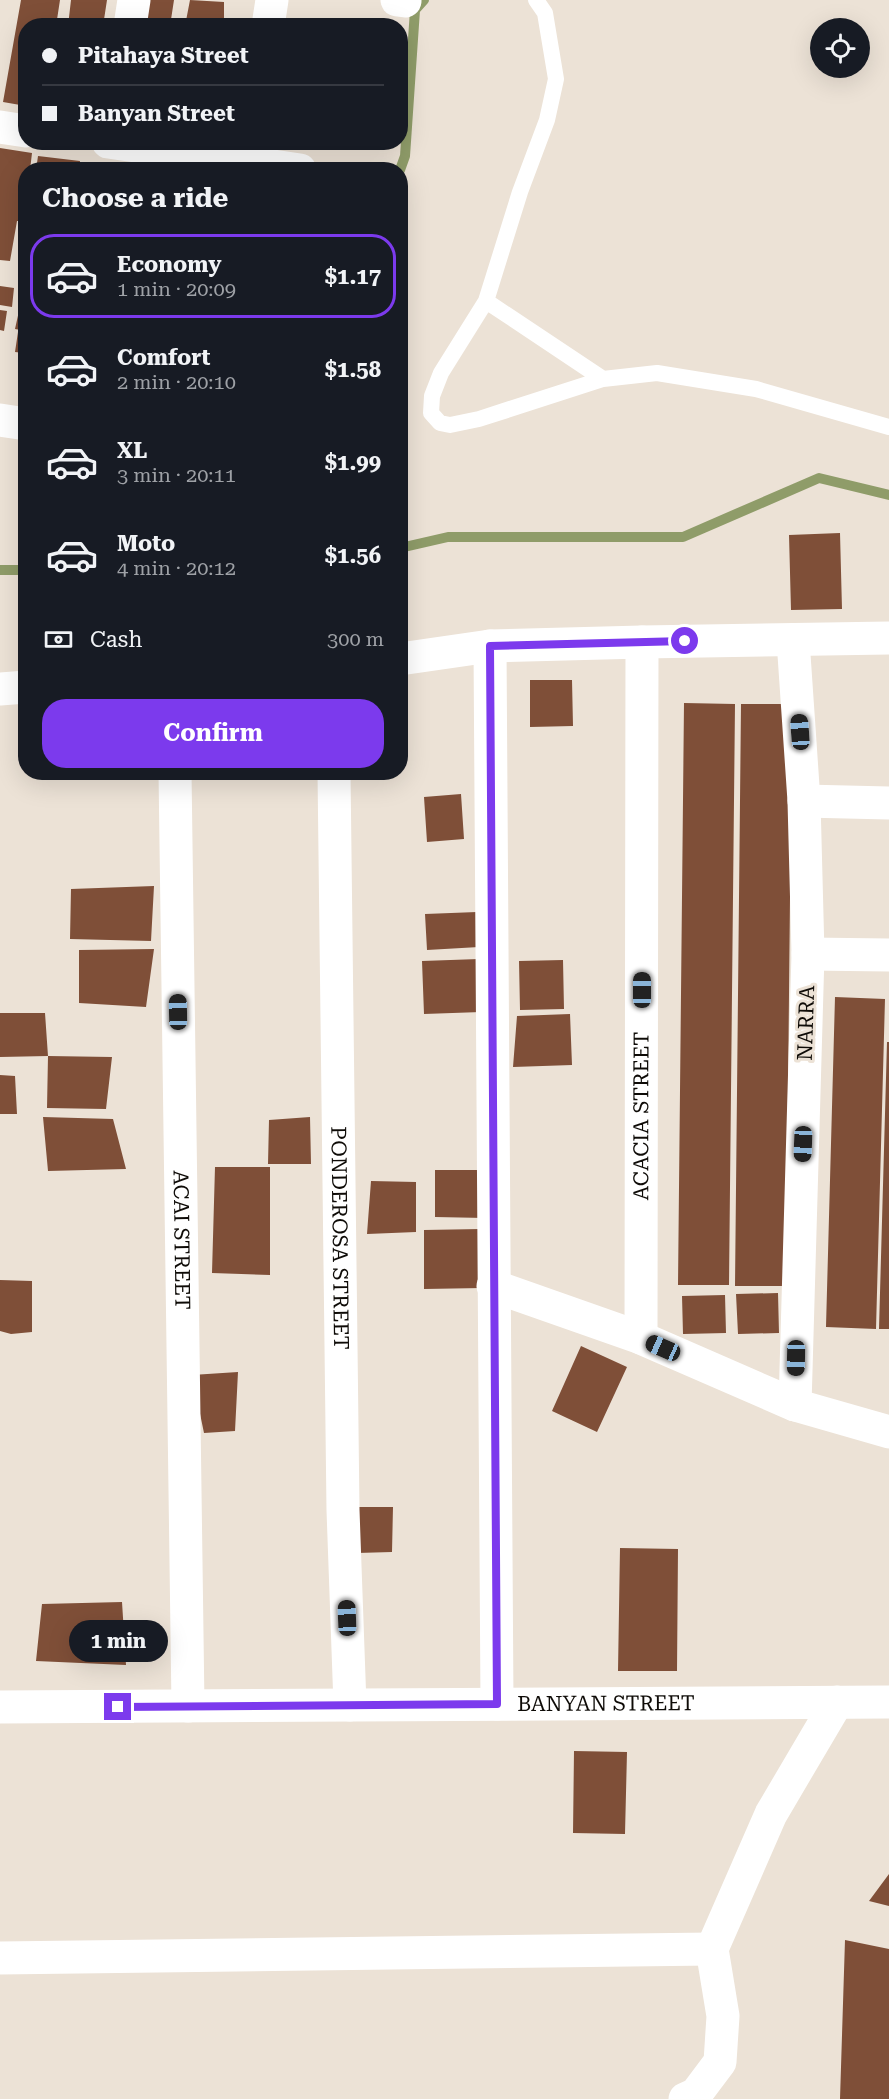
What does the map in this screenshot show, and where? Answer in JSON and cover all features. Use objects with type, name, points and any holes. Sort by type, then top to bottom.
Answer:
[{"type":"street","points":[[131,18],[134,0]]},
{"type":"street","points":[[269,18],[272,0]]},
{"type":"street","points":[[0,127],[18,130]]},
{"type":"street","points":[[177,150],[251,158],[267,162]]},
{"type":"street","points":[[0,420],[18,423]]},
{"type":"street","points":[[408,658],[490,646],[889,638]]},
{"type":"street","name":"NARRA","points":[[793,640],[804,801],[808,954],[795,1405]]},
{"type":"street","name":"ACACIA STREET","points":[[641,1338],[642,642]]},
{"type":"street","points":[[490,646],[497,1704]]},
{"type":"street","points":[[0,689],[18,688]]},
{"type":"street","name":"ACAI STREET","points":[[175,780],[188,1706]]},
{"type":"street","name":"PONDEROSA STREET","points":[[334,780],[343,1510],[350,1706]]},
{"type":"street","points":[[804,801],[889,803]]},
{"type":"street","points":[[808,954],[889,955]]},
{"type":"street","points":[[494,1286],[641,1338],[795,1405],[889,1432]]},
{"type":"street","points":[[685,2099],[696,2094],[720,2062],[723,2016],[712,1949],[771,1814],[837,1702]]},
{"type":"street","name":"BANYAN STREET","points":[[0,1707],[889,1702]]},
{"type":"street","points":[[0,1958],[712,1949]]},
{"type":"lane","points":[[536,0],[545,13],[556,79],[548,120],[520,192],[486,301],[441,373],[432,396],[431,413],[440,423],[450,425],[479,419],[603,380],[657,374],[756,389],[889,427]]},
{"type":"lane","points":[[486,301],[603,380]]},
{"type":"building","points":[[21,0],[60,0],[57,18],[18,18],[18,105],[3,102]]},
{"type":"building","points":[[71,0],[107,0],[104,18],[69,18]]},
{"type":"building","points":[[140,0],[174,0],[171,18],[137,18]]},
{"type":"building","points":[[190,0],[224,2],[224,18],[187,18]]},
{"type":"building","points":[[0,148],[32,153],[31,162],[18,162],[18,221],[10,261],[0,260]]},
{"type":"building","points":[[38,156],[80,161],[80,162],[37,162]]},
{"type":"building","points":[[0,286],[14,288],[12,307],[0,305]]},
{"type":"building","points":[[0,310],[7,311],[4,331],[0,330]]},
{"type":"building","points":[[18,332],[18,352],[15,352]]},
{"type":"building","points":[[840,533],[842,609],[791,610],[789,535]]},
{"type":"building","points":[[530,680],[572,680],[573,726],[530,727]]},
{"type":"building","points":[[684,703],[735,704],[729,1285],[678,1285]]},
{"type":"building","points":[[741,704],[792,704],[786,1286],[735,1286]]},
{"type":"building","points":[[461,794],[464,839],[427,842],[424,797]]},
{"type":"building","points":[[154,886],[151,941],[70,939],[71,889]]},
{"type":"building","points":[[477,912],[479,947],[427,950],[425,914]]},
{"type":"building","points":[[154,949],[146,1007],[79,1003],[79,950]]},
{"type":"building","points":[[479,959],[481,1012],[424,1014],[422,961]]},
{"type":"building","points":[[563,960],[564,1009],[520,1010],[519,961]]},
{"type":"building","points":[[835,997],[885,999],[876,1329],[826,1327]]},
{"type":"building","points":[[0,1013],[45,1013],[48,1056],[0,1057]]},
{"type":"building","points":[[570,1014],[572,1065],[513,1067],[517,1016]]},
{"type":"building","points":[[887,1042],[889,1042],[889,1329],[879,1329]]},
{"type":"building","points":[[48,1056],[112,1057],[106,1109],[47,1108]]},
{"type":"building","points":[[0,1075],[15,1076],[17,1114],[0,1114]]},
{"type":"building","points":[[43,1117],[113,1119],[126,1169],[48,1171]]},
{"type":"building","points":[[310,1117],[311,1164],[268,1164],[269,1120]]},
{"type":"building","points":[[215,1167],[270,1167],[270,1275],[212,1273]]},
{"type":"building","points":[[435,1170],[486,1170],[485,1218],[435,1217]]},
{"type":"building","points":[[371,1181],[416,1182],[416,1232],[367,1234]]},
{"type":"building","points":[[481,1229],[482,1288],[424,1289],[424,1230]]},
{"type":"building","points":[[0,1280],[32,1281],[32,1332],[11,1334],[0,1331]]},
{"type":"building","points":[[778,1293],[779,1333],[738,1334],[736,1294]]},
{"type":"building","points":[[725,1295],[726,1333],[683,1334],[682,1296]]},
{"type":"building","points":[[581,1346],[627,1367],[597,1432],[552,1411]]},
{"type":"building","points":[[238,1372],[235,1431],[204,1433],[192,1375]]},
{"type":"building","points":[[346,1507],[393,1507],[392,1552],[357,1553]]},
{"type":"building","points":[[620,1548],[678,1549],[677,1671],[618,1671]]},
{"type":"building","points":[[122,1602],[126,1665],[36,1661],[42,1604]]},
{"type":"building","points":[[574,1751],[627,1752],[625,1834],[573,1833]]},
{"type":"building","points":[[889,1874],[889,1906],[869,1901]]},
{"type":"building","points":[[845,1940],[889,1949],[889,2099],[840,2099]]},
{"type":"waterway","points":[[408,112],[415,10],[424,0]]},
{"type":"waterway","points":[[403,162],[405,150]]},
{"type":"waterway","points":[[408,546],[448,537],[683,537],[819,478],[889,495]]},
{"type":"waterway","points":[[0,570],[18,570]]},
{"type":"route","points":[[118,1707],[497,1704],[490,646],[685,641]]}]
